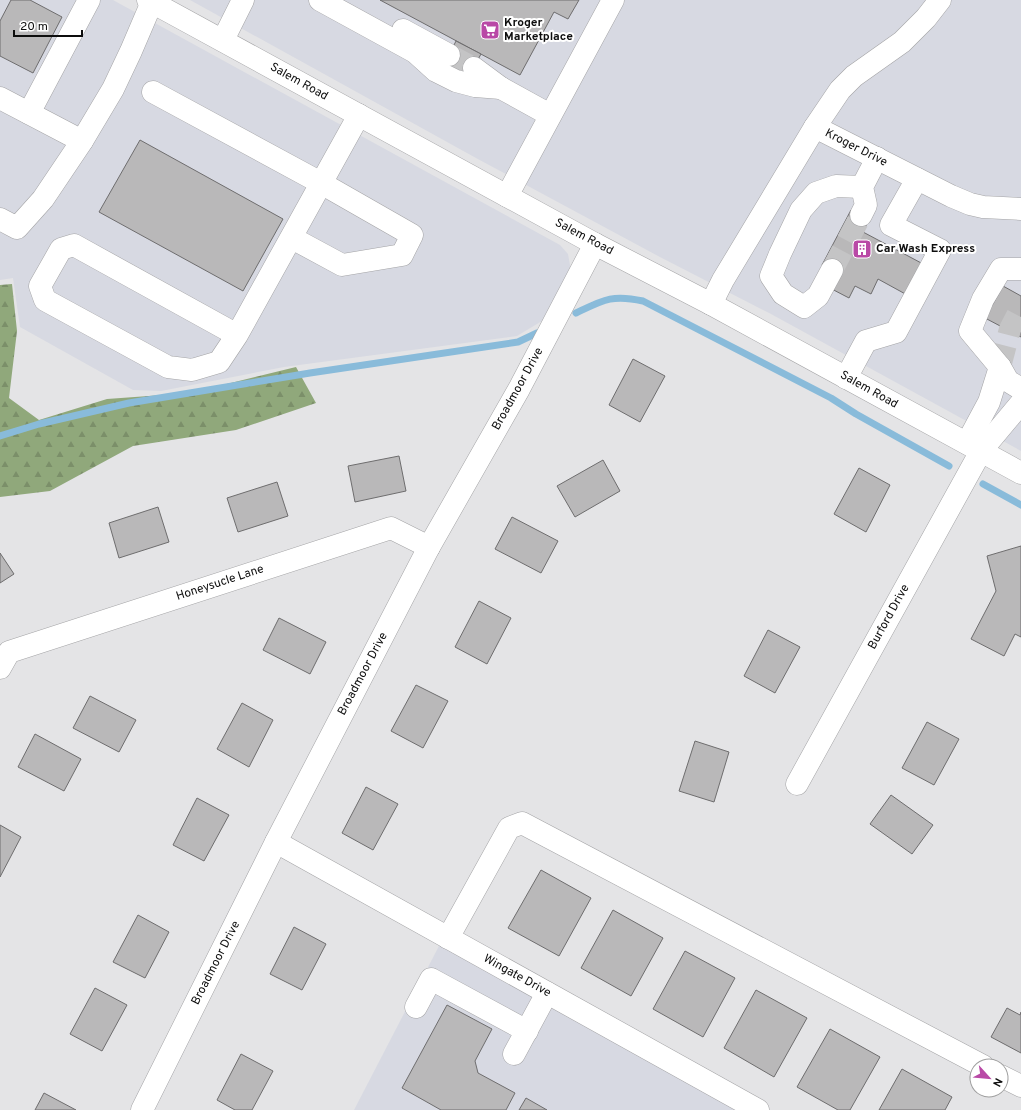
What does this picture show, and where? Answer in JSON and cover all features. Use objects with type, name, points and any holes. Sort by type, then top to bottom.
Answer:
[{"type":"street","points":[[30,113],[89,0]]},
{"type":"street","points":[[223,40],[243,0]]},
{"type":"street","points":[[320,0],[415,52],[436,71],[456,81],[475,86],[501,88]]},
{"type":"street","points":[[348,0],[449,55]]},
{"type":"street","points":[[507,196],[613,0]]},
{"type":"street","points":[[815,127],[840,90],[854,76],[902,42],[926,18],[940,0]]},
{"type":"street","points":[[0,219],[17,228],[43,200],[82,141],[113,89],[131,51],[150,1]]},
{"type":"street","name":"Salem Road","points":[[150,1],[595,244],[711,304],[1021,473]]},
{"type":"street","points":[[474,68],[501,88],[550,115]]},
{"type":"street","points":[[153,92],[322,183],[412,235],[402,255],[342,265],[292,238]]},
{"type":"street","points":[[0,98],[82,141]]},
{"type":"street","points":[[237,335],[74,245],[61,249],[40,286],[45,300],[168,367],[192,370],[219,362],[237,335],[292,238],[359,115]]},
{"type":"street","name":"Kroger Drive","points":[[711,304],[723,280],[815,127],[916,179],[970,204],[983,207],[1021,209]]},
{"type":"street","points":[[863,202],[877,158]]},
{"type":"street","points":[[892,225],[916,179]]},
{"type":"street","points":[[832,270],[818,296],[804,307],[783,294],[771,276],[801,210],[816,193],[836,186],[880,212],[892,225],[940,250],[896,332],[866,341],[846,378]]},
{"type":"street","name":"Broadmoor Drive","points":[[142,1110],[276,842],[429,547],[519,389],[595,244]]},
{"type":"street","points":[[1021,269],[1001,269],[983,299],[970,331],[1000,367],[1008,381],[1021,389]]},
{"type":"street","points":[[974,447],[1000,367]]},
{"type":"street","points":[[974,447],[1021,403]]},
{"type":"street","name":"Burford Drive","points":[[797,784],[974,447]]},
{"type":"street","name":"Honeysucle Lane","points":[[4,660],[391,528],[429,547]]},
{"type":"street","points":[[448,938],[509,828],[522,823],[969,1059]]},
{"type":"street","name":"Wingate Drive","points":[[276,842],[758,1110]]},
{"type":"street","points":[[416,1007],[432,979],[527,1030]]},
{"type":"street","points":[[514,1054],[547,993]]},
{"type":"street","points":[[1009,1080],[1021,1086]]},
{"type":"shaded area","points":[[0,0],[113,0],[560,245],[568,254],[571,271],[547,318],[517,336],[284,367],[161,391],[133,390],[20,327],[13,278],[0,280]]},
{"type":"shaded area","points":[[190,0],[1021,0],[1021,451],[771,314],[658,256],[476,158]]},
{"type":"shaded area","points":[[440,944],[737,1110],[354,1110]]},
{"type":"green space","points":[[12,284],[17,331],[9,398],[39,420],[107,399],[190,393],[296,367],[316,403],[236,430],[133,446],[50,491],[0,497],[0,285]]},
{"type":"building","points":[[11,0],[30,0],[62,17],[33,73],[0,56],[0,21]]},
{"type":"building","name":"Kroger Marketplace","points":[[380,0],[579,0],[568,19],[554,12],[520,75]]},
{"type":"building","points":[[456,41],[481,54],[467,80],[443,67]]},
{"type":"building","points":[[140,140],[283,219],[243,291],[99,212]]},
{"type":"building","name":"Car Wash Express","points":[[851,210],[869,219],[863,232],[925,265],[909,296],[878,279],[871,294],[855,286],[849,298],[826,286],[832,270],[822,265]]},
{"type":"building","points":[[1003,286],[1021,296],[1021,337],[985,318]]},
{"type":"building","points":[[633,359],[665,376],[640,422],[609,405]]},
{"type":"building","points":[[399,456],[406,491],[355,502],[348,466]]},
{"type":"building","points":[[603,460],[620,491],[575,517],[557,486]]},
{"type":"building","points":[[859,468],[890,485],[866,532],[834,514]]},
{"type":"building","points":[[277,482],[288,516],[238,532],[227,498]]},
{"type":"building","points":[[158,507],[169,542],[119,558],[109,523]]},
{"type":"building","points":[[512,517],[558,541],[541,573],[495,549]]},
{"type":"building","points":[[1021,546],[1021,637],[1015,634],[1004,656],[971,639],[996,591],[987,556]]},
{"type":"building","points":[[0,553],[14,574],[0,583]]},
{"type":"building","points":[[479,601],[511,618],[487,664],[455,647]]},
{"type":"building","points":[[279,618],[326,642],[310,674],[263,650]]},
{"type":"building","points":[[768,630],[800,647],[775,693],[744,676]]},
{"type":"building","points":[[416,685],[448,701],[423,748],[391,731]]},
{"type":"building","points":[[90,696],[136,720],[119,752],[73,728]]},
{"type":"building","points":[[242,703],[273,720],[249,767],[217,749]]},
{"type":"building","points":[[927,722],[959,739],[934,785],[902,768]]},
{"type":"building","points":[[35,734],[81,759],[64,791],[18,767]]},
{"type":"building","points":[[695,741],[729,752],[714,802],[679,791]]},
{"type":"building","points":[[366,787],[398,804],[373,850],[342,833]]},
{"type":"building","points":[[891,795],[933,825],[912,854],[870,824]]},
{"type":"building","points":[[197,798],[229,815],[204,861],[173,845]]},
{"type":"building","points":[[0,825],[21,837],[0,877]]},
{"type":"building","points":[[541,870],[591,898],[559,956],[508,928]]},
{"type":"building","points":[[613,910],[663,938],[631,996],[581,968]]},
{"type":"building","points":[[138,915],[169,932],[145,978],[113,962]]},
{"type":"building","points":[[294,927],[326,944],[302,990],[270,974]]},
{"type":"building","points":[[685,951],[735,978],[703,1037],[653,1009]]},
{"type":"building","points":[[95,988],[127,1005],[102,1051],[70,1034]]},
{"type":"building","points":[[756,990],[807,1018],[774,1077],[724,1048]]},
{"type":"building","points":[[447,1005],[492,1029],[475,1061],[478,1073],[515,1093],[506,1110],[441,1110],[402,1088]]},
{"type":"building","points":[[1007,1008],[1020,1015],[1021,1012],[1021,1053],[991,1037]]},
{"type":"building","points":[[830,1029],[880,1057],[850,1110],[838,1110],[797,1087]]},
{"type":"building","points":[[241,1054],[273,1071],[252,1110],[235,1110],[217,1100]]},
{"type":"building","points":[[902,1069],[952,1097],[945,1110],[879,1110]]},
{"type":"building","points":[[44,1093],[76,1110],[35,1110]]},
{"type":"building","points":[[526,1098],[547,1110],[519,1110]]},
{"type":"waterway","points":[[576,313],[601,302],[615,298],[643,301],[831,398],[856,414],[949,466]]},
{"type":"waterway","points":[[0,436],[39,424],[129,403],[310,373],[518,342],[537,333]]},
{"type":"waterway","points":[[983,484],[1021,505]]},
{"type":"tunnel","points":[[449,55],[474,68]]},
{"type":"tunnel","points":[[832,270],[861,215]]},
{"type":"tunnel","points":[[1000,367],[1010,329],[1021,308]]},
{"type":"place","name":"Kroger Marketplace","points":[[490,30]]},
{"type":"place","name":"Car Wash Express","points":[[862,249]]}]
